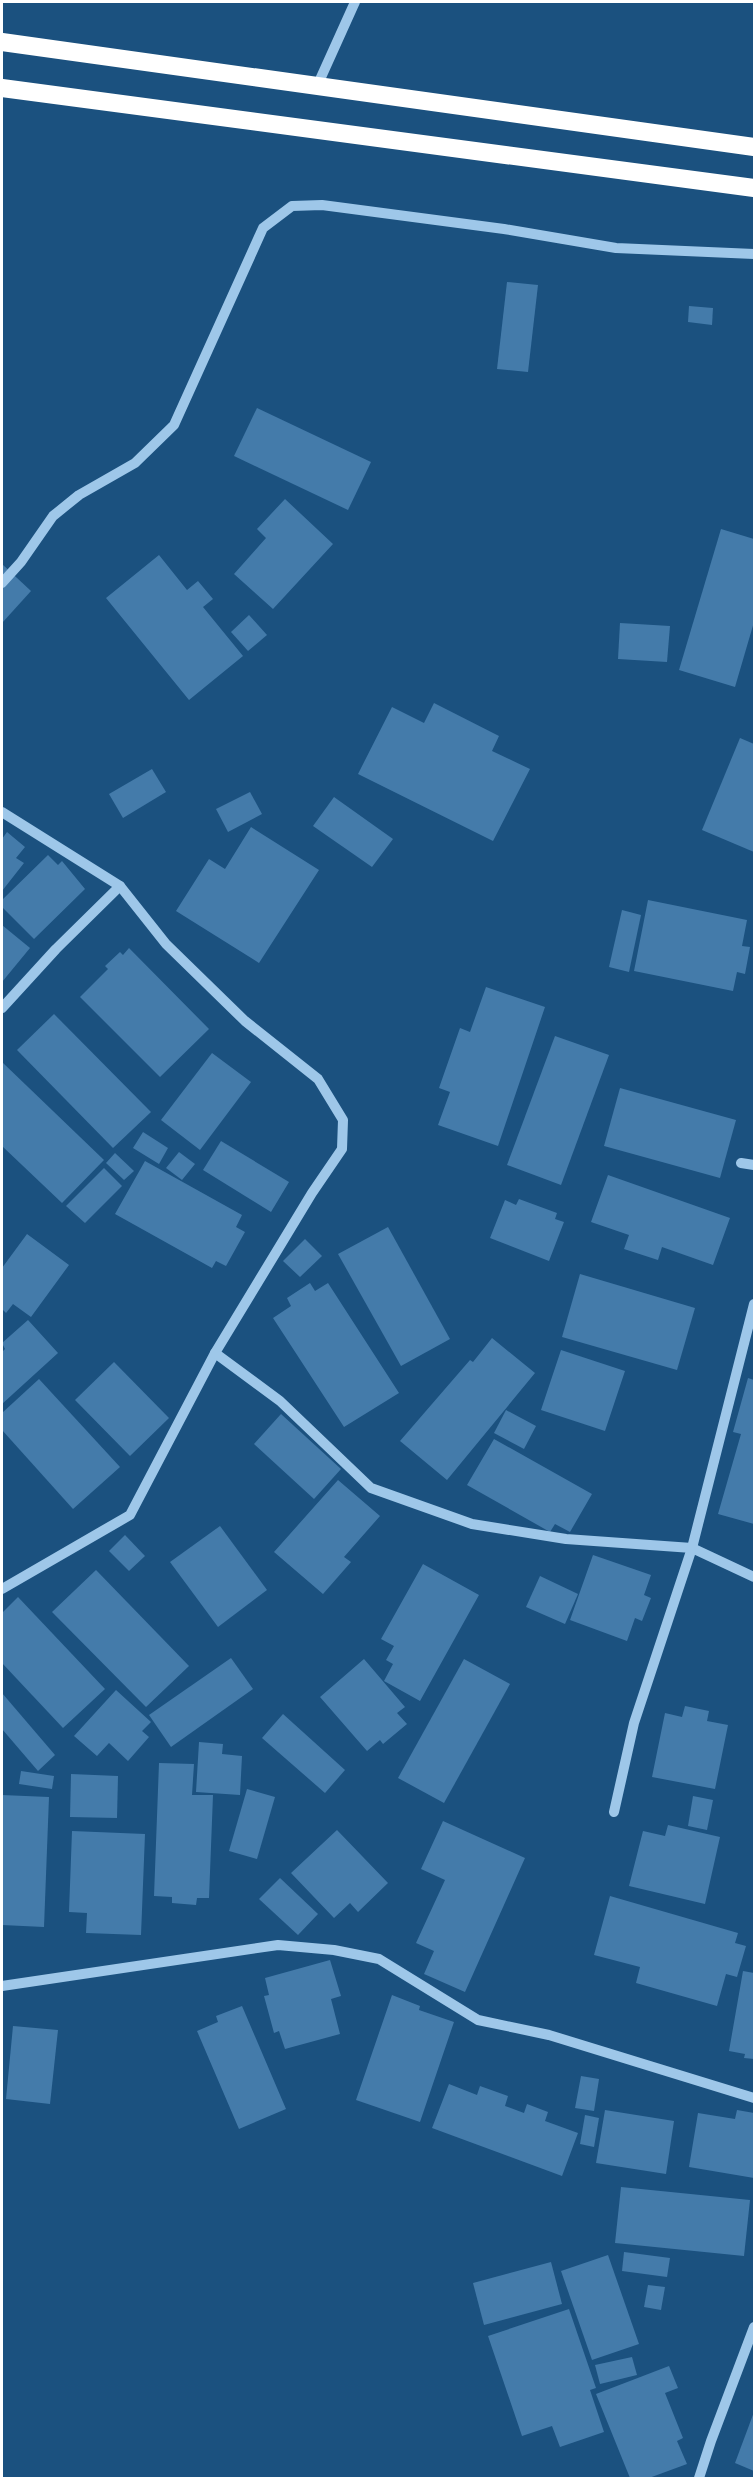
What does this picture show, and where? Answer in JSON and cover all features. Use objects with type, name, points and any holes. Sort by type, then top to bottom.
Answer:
[{"type":"highway","points":[[2,42],[318,84],[754,147]]},
{"type":"highway","points":[[2,88],[754,188]]},
{"type":"street","points":[[318,84],[356,2]]},
{"type":"street","points":[[2,584],[21,562],[53,516],[79,495],[135,463],[174,425],[263,228],[292,206],[322,205],[504,229],[616,248],[754,254]]},
{"type":"street","points":[[2,812],[120,886],[166,944],[245,1021],[318,1078],[343,1120],[342,1149],[312,1193],[215,1353],[130,1515],[2,1589]]},
{"type":"street","points":[[2,1008],[56,949],[120,886]]},
{"type":"street","points":[[741,1163],[754,1165]]},
{"type":"street","points":[[614,1812],[634,1723],[692,1548],[754,1304]]},
{"type":"street","points":[[215,1353],[280,1401],[371,1488],[472,1524],[566,1539],[692,1548],[754,1577]]},
{"type":"street","points":[[2,1986],[278,1945],[334,1950],[379,1959],[478,2020],[549,2035],[754,2098]]},
{"type":"street","points":[[699,2478],[754,2326]]},
{"type":"building","points":[[507,282],[538,285],[528,372],[497,369]]},
{"type":"building","points":[[689,306],[713,308],[712,325],[688,322]]},
{"type":"building","points":[[257,408],[371,462],[348,510],[234,456]]},
{"type":"building","points":[[285,499],[333,544],[273,609],[234,574],[266,538],[257,529]]},
{"type":"building","points":[[721,529],[754,539],[754,622],[735,687],[679,670]]},
{"type":"building","points":[[159,555],[187,590],[198,581],[213,599],[203,607],[243,656],[189,700],[106,598]]},
{"type":"building","points":[[2,564],[31,591],[2,623]]},
{"type":"building","points":[[249,615],[267,635],[248,651],[231,632]]},
{"type":"building","points":[[620,623],[670,626],[667,662],[618,659]]},
{"type":"building","points":[[434,703],[499,736],[492,751],[530,769],[493,841],[358,774],[392,707],[424,723]]},
{"type":"building","points":[[740,738],[754,744],[754,852],[702,830]]},
{"type":"building","points":[[152,769],[166,792],[123,818],[109,794]]},
{"type":"building","points":[[250,792],[262,814],[228,832],[216,809]]},
{"type":"building","points":[[334,797],[393,839],[372,867],[313,826]]},
{"type":"building","points":[[251,827],[319,870],[259,963],[176,911],[209,859],[225,869]]},
{"type":"building","points":[[7,832],[25,847],[16,858],[24,863],[2,891],[2,839]]},
{"type":"building","points":[[48,855],[58,865],[62,861],[85,889],[34,939],[2,907],[2,900]]},
{"type":"building","points":[[648,900],[747,920],[742,946],[750,947],[745,974],[737,972],[733,991],[634,971]]},
{"type":"building","points":[[622,910],[641,915],[629,972],[609,967]]},
{"type":"building","points":[[2,925],[30,948],[2,982]]},
{"type":"building","points":[[129,948],[209,1029],[160,1077],[80,997],[108,969],[105,966],[120,952],[123,955]]},
{"type":"building","points":[[486,987],[545,1007],[498,1146],[438,1125],[450,1092],[439,1088],[460,1028],[470,1032]]},
{"type":"building","points":[[54,1014],[151,1112],[113,1148],[17,1050]]},
{"type":"building","points":[[555,1036],[609,1055],[561,1185],[507,1165]]},
{"type":"building","points":[[212,1053],[251,1082],[200,1150],[161,1120]]},
{"type":"building","points":[[2,1062],[104,1160],[62,1203],[2,1146]]},
{"type":"building","points":[[620,1088],[736,1120],[720,1178],[604,1146]]},
{"type":"building","points":[[143,1132],[168,1148],[159,1164],[133,1148]]},
{"type":"building","points":[[221,1141],[289,1182],[271,1212],[203,1170]]},
{"type":"building","points":[[179,1152],[195,1164],[182,1180],[166,1168]]},
{"type":"building","points":[[115,1153],[134,1171],[124,1180],[106,1163]]},
{"type":"building","points":[[145,1161],[242,1215],[236,1227],[245,1232],[226,1266],[216,1261],[212,1268],[115,1214]]},
{"type":"building","points":[[104,1168],[122,1186],[85,1223],[66,1206]]},
{"type":"building","points":[[608,1175],[730,1218],[713,1265],[662,1247],[658,1260],[624,1249],[629,1235],[591,1222]]},
{"type":"building","points":[[519,1199],[557,1213],[555,1219],[564,1222],[549,1261],[490,1238],[505,1200],[516,1205]]},
{"type":"building","points":[[388,1227],[450,1339],[401,1366],[338,1254]]},
{"type":"building","points":[[27,1234],[69,1265],[31,1317],[13,1304],[6,1313],[2,1309],[2,1268]]},
{"type":"building","points":[[305,1239],[322,1256],[300,1277],[283,1261]]},
{"type":"building","points":[[580,1274],[695,1308],[677,1370],[562,1337]]},
{"type":"building","points":[[310,1283],[315,1291],[328,1283],[399,1393],[344,1427],[273,1318],[291,1306],[287,1298]]},
{"type":"building","points":[[28,1320],[58,1353],[2,1404],[2,1352],[5,1349],[2,1343]]},
{"type":"building","points":[[492,1338],[535,1373],[447,1480],[400,1441],[470,1360],[473,1362]]},
{"type":"building","points":[[561,1350],[625,1371],[605,1431],[541,1410]]},
{"type":"building","points":[[114,1362],[169,1418],[130,1456],[75,1400]]},
{"type":"building","points":[[748,1378],[754,1380],[754,1524],[718,1514],[741,1434],[733,1432]]},
{"type":"building","points":[[39,1379],[120,1467],[73,1509],[2,1430],[2,1413]]},
{"type":"building","points":[[506,1410],[536,1426],[524,1449],[494,1433]]},
{"type":"building","points":[[281,1414],[341,1469],[314,1499],[254,1444]]},
{"type":"building","points":[[494,1439],[592,1494],[570,1532],[555,1524],[550,1532],[467,1485]]},
{"type":"building","points":[[338,1480],[380,1516],[344,1557],[351,1562],[323,1594],[274,1552]]},
{"type":"building","points":[[220,1526],[267,1590],[218,1627],[170,1562]]},
{"type":"building","points":[[125,1535],[145,1556],[129,1571],[109,1551]]},
{"type":"building","points":[[593,1555],[651,1575],[644,1595],[651,1598],[642,1621],[635,1618],[627,1641],[570,1620]]},
{"type":"building","points":[[423,1564],[479,1595],[420,1701],[384,1681],[393,1664],[386,1660],[394,1646],[381,1639]]},
{"type":"building","points":[[96,1570],[189,1666],[146,1707],[52,1612]]},
{"type":"building","points":[[540,1576],[578,1594],[565,1624],[526,1607]]},
{"type":"building","points":[[18,1597],[105,1689],[63,1728],[2,1663],[2,1613]]},
{"type":"building","points":[[231,1658],[253,1689],[171,1747],[149,1715]]},
{"type":"building","points":[[364,1659],[405,1707],[397,1713],[407,1724],[383,1744],[380,1740],[367,1751],[320,1697]]},
{"type":"building","points":[[464,1659],[510,1684],[444,1803],[398,1778]]},
{"type":"building","points":[[116,1690],[151,1722],[142,1731],[149,1737],[128,1761],[109,1743],[97,1756],[74,1736]]},
{"type":"building","points":[[2,1693],[55,1755],[38,1771],[2,1729]]},
{"type":"building","points":[[685,1706],[709,1711],[707,1721],[728,1725],[715,1789],[652,1777],[665,1713],[682,1717]]},
{"type":"building","points":[[283,1714],[345,1770],[325,1793],[262,1738]]},
{"type":"building","points":[[199,1742],[223,1744],[222,1754],[242,1756],[240,1795],[196,1792]]},
{"type":"building","points":[[159,1763],[194,1764],[192,1795],[213,1795],[209,1898],[197,1898],[196,1905],[172,1903],[172,1897],[154,1896]]},
{"type":"building","points":[[21,1771],[54,1776],[52,1789],[19,1784]]},
{"type":"building","points":[[71,1774],[118,1776],[117,1818],[70,1817]]},
{"type":"building","points":[[247,1789],[275,1797],[257,1859],[229,1851]]},
{"type":"building","points":[[2,1795],[49,1797],[44,1927],[2,1925]]},
{"type":"building","points":[[693,1796],[713,1800],[707,1830],[688,1826]]},
{"type":"building","points":[[443,1821],[525,1858],[465,1992],[424,1974],[434,1951],[416,1943],[445,1880],[421,1869]]},
{"type":"building","points":[[668,1825],[720,1837],[705,1904],[629,1886],[643,1831],[665,1836]]},
{"type":"building","points":[[337,1830],[388,1883],[358,1912],[350,1903],[334,1918],[291,1873]]},
{"type":"building","points":[[72,1831],[145,1834],[141,1935],[86,1933],[87,1913],[69,1912]]},
{"type":"building","points":[[280,1878],[318,1914],[298,1935],[259,1899]]},
{"type":"building","points":[[610,1896],[738,1933],[735,1943],[746,1946],[737,1977],[726,1974],[717,2006],[636,1983],[640,1967],[594,1955]]},
{"type":"building","points":[[330,1960],[341,1996],[331,1999],[340,2034],[285,2049],[279,2031],[274,2033],[264,1996],[269,1995],[265,1978]]},
{"type":"building","points":[[743,1971],[754,1973],[754,2059],[744,2058],[745,2054],[729,2051]]},
{"type":"building","points":[[392,1995],[420,2006],[419,2010],[454,2022],[420,2122],[356,2100]]},
{"type":"building","points":[[242,2006],[286,2109],[239,2129],[197,2031],[218,2022],[216,2016]]},
{"type":"building","points":[[13,2026],[58,2030],[50,2104],[6,2099]]},
{"type":"building","points":[[581,2076],[599,2079],[594,2111],[575,2108]]},
{"type":"building","points":[[449,2084],[477,2095],[480,2086],[508,2096],[505,2106],[524,2113],[527,2104],[548,2112],[545,2121],[578,2133],[562,2176],[432,2128]]},
{"type":"building","points":[[605,2110],[674,2121],[666,2174],[596,2163]]},
{"type":"building","points":[[737,2110],[754,2113],[754,2178],[689,2167],[698,2113],[735,2119]]},
{"type":"building","points":[[585,2115],[599,2118],[594,2147],[580,2144]]},
{"type":"building","points":[[621,2187],[750,2200],[744,2256],[615,2243]]},
{"type":"building","points":[[624,2252],[670,2258],[667,2277],[622,2271]]},
{"type":"building","points":[[608,2255],[639,2344],[592,2360],[561,2271]]},
{"type":"building","points":[[551,2262],[562,2304],[484,2325],[473,2283]]},
{"type":"building","points":[[648,2285],[665,2287],[661,2310],[644,2307]]},
{"type":"building","points":[[569,2309],[596,2388],[590,2390],[604,2432],[560,2447],[552,2426],[522,2436],[488,2336]]},
{"type":"building","points":[[632,2357],[637,2375],[600,2384],[595,2365]]},
{"type":"building","points":[[669,2366],[678,2388],[665,2393],[683,2438],[677,2441],[687,2464],[649,2478],[630,2478],[596,2394]]},
{"type":"building","points":[[754,2412],[754,2471],[735,2463]]}]
